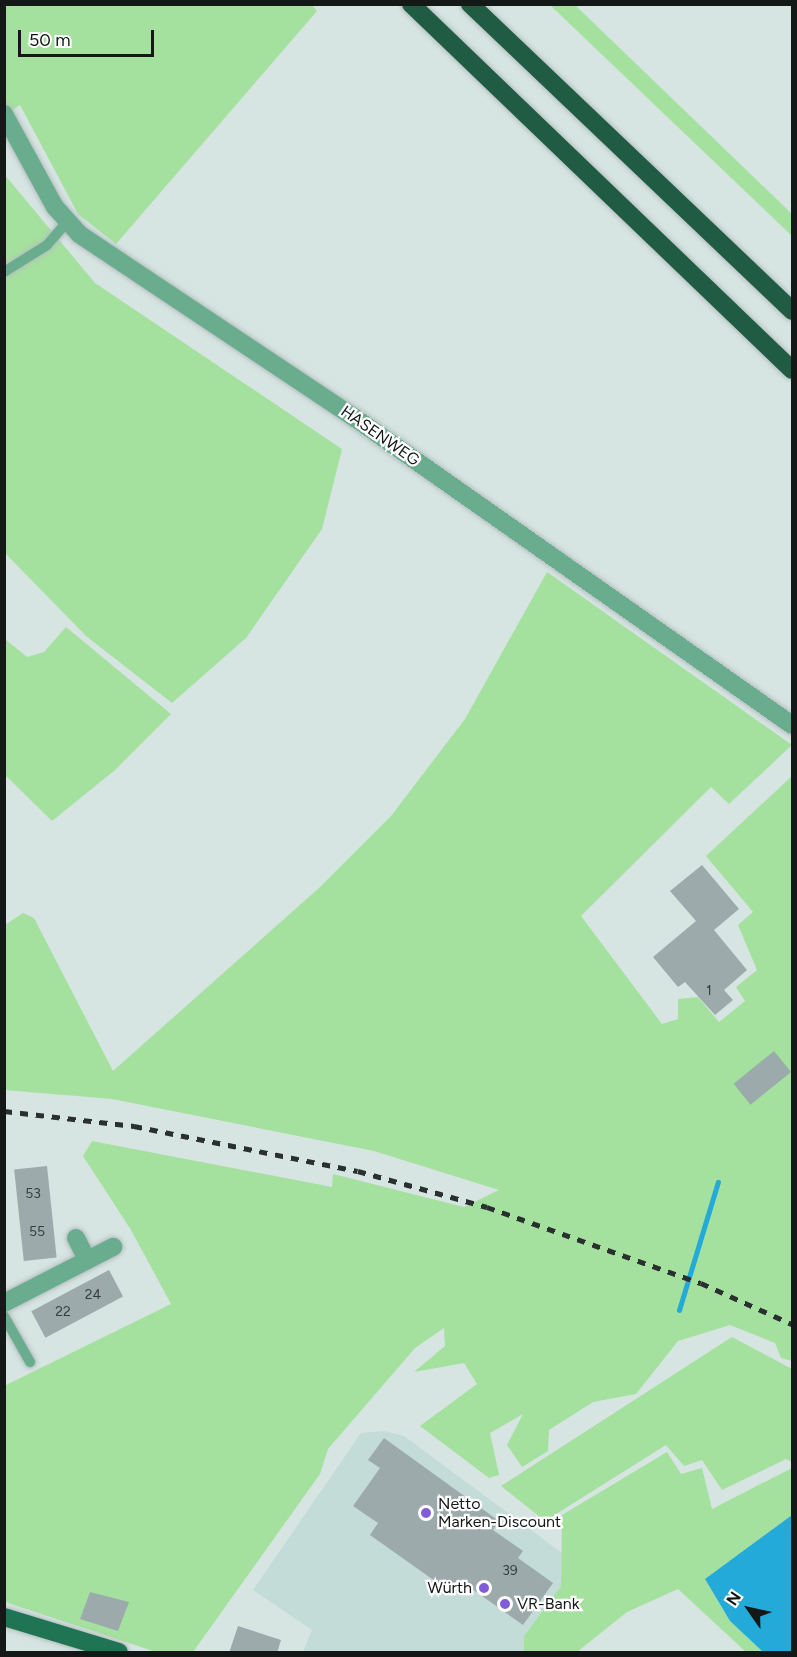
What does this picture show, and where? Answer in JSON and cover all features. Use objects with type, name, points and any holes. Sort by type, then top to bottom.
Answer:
[{"type":"highway","points":[[411,4],[792,370]]},
{"type":"highway","points":[[471,4],[792,311]]},
{"type":"main road","points":[[4,1617],[119,1653]]},
{"type":"street","name":"HASENWEG","points":[[4,114],[67,222],[792,725]]},
{"type":"street","points":[[76,1238],[87,1260]]},
{"type":"street","points":[[4,1302],[113,1246]]},
{"type":"lane","points":[[4,272],[47,245],[67,222]]},
{"type":"lane","points":[[4,1316],[30,1362]]},
{"type":"shaded area","points":[[384,1431],[404,1436],[562,1553],[561,1586],[524,1636],[527,1646],[522,1652],[303,1652],[312,1630],[253,1590],[361,1433]]},
{"type":"green space","points":[[311,4],[317,11],[116,244],[78,214],[20,105],[5,115],[5,5]]},
{"type":"green space","points":[[550,5],[575,5],[792,214],[792,236]]},
{"type":"green space","points":[[4,174],[95,283],[342,449],[322,529],[246,638],[172,703],[86,636],[5,553]]},
{"type":"green space","points":[[547,572],[792,745],[729,804],[711,787],[581,916],[662,1024],[678,1019],[678,999],[698,997],[719,1022],[745,1001],[736,987],[757,970],[738,925],[753,912],[706,856],[792,776],[792,1361],[781,1358],[775,1343],[730,1325],[678,1341],[636,1394],[593,1402],[549,1430],[548,1451],[522,1467],[507,1445],[523,1414],[490,1433],[499,1475],[489,1478],[420,1426],[477,1384],[464,1363],[414,1372],[445,1346],[444,1328],[415,1348],[328,1449],[320,1474],[193,1652],[156,1652],[5,1602],[4,1386],[171,1304],[131,1230],[83,1156],[92,1141],[332,1187],[333,1174],[464,1207],[499,1190],[374,1151],[112,1099],[5,1090],[5,925],[23,913],[34,918],[113,1071],[319,888],[391,816],[465,719]]},
{"type":"green space","points":[[66,627],[171,714],[115,770],[52,821],[5,775],[5,639],[27,657],[44,652]]},
{"type":"green space","points":[[732,1337],[792,1369],[792,1462],[786,1459],[722,1490],[702,1460],[684,1466],[666,1445],[545,1521],[501,1486]]},
{"type":"green space","points":[[667,1452],[681,1474],[702,1468],[712,1509],[792,1468],[792,1515],[705,1579],[730,1621],[763,1652],[746,1652],[678,1589],[627,1612],[577,1652],[524,1652],[524,1636],[561,1586],[562,1515]]},
{"type":"water","points":[[792,1515],[792,1652],[763,1652],[730,1621],[705,1579]]},
{"type":"building","points":[[702,865],[739,909],[714,930],[747,970],[724,990],[733,1000],[715,1015],[685,982],[678,987],[653,957],[696,921],[670,891]]},
{"type":"building","points":[[774,1051],[791,1072],[751,1105],[734,1084]]},
{"type":"building","points":[[47,1166],[57,1257],[24,1261],[14,1169]]},
{"type":"building","points":[[109,1270],[123,1296],[45,1338],[31,1311]]},
{"type":"building","name":"Netto Marken-Discount","points":[[384,1438],[499,1521],[493,1530],[523,1551],[518,1558],[553,1583],[523,1625],[458,1579],[449,1591],[370,1535],[378,1523],[353,1506],[380,1468],[368,1460]]},
{"type":"building","points":[[90,1592],[129,1602],[118,1631],[80,1619]]},
{"type":"building","points":[[238,1626],[281,1640],[277,1653],[229,1653]]},
{"type":"waterway","points":[[679,1310],[718,1182]]},
{"type":"railway","points":[[4,1111],[134,1126],[358,1171],[487,1207],[701,1283],[792,1324]]},
{"type":"place","name":"Netto Marken-Discount","points":[[426,1513]]},
{"type":"place","name":"Würth","points":[[484,1588]]},
{"type":"place","name":"VR-Bank","points":[[505,1604]]}]
